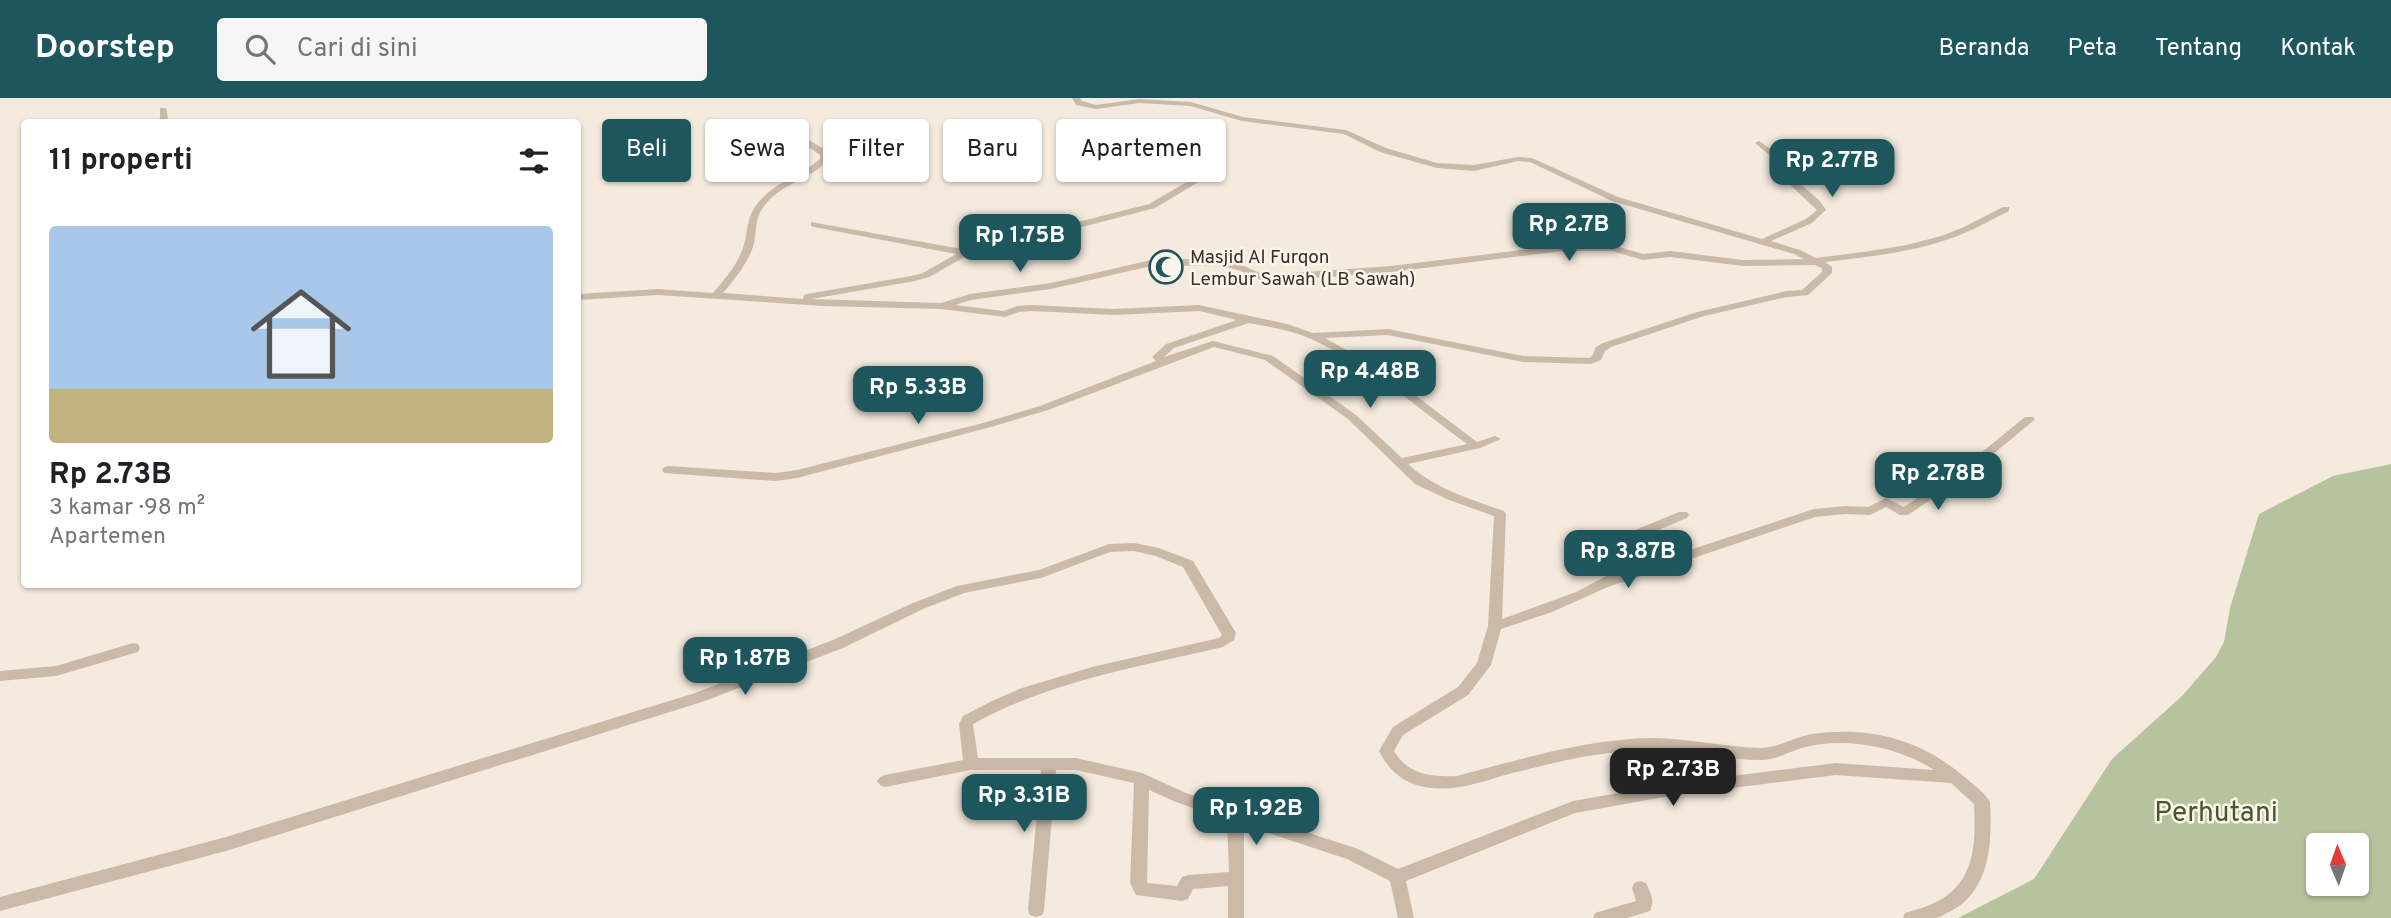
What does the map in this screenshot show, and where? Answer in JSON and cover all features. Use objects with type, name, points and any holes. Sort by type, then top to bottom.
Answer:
[{"type":"street","points":[[1076,98],[1079,103],[1096,107],[1135,101],[1184,103],[1242,119],[1337,130],[1352,134],[1383,150],[1437,165],[1474,168],[1511,160],[1532,160],[1615,199],[1800,253],[1827,267],[1829,271],[1810,290],[1701,314],[1607,345],[1601,349],[1597,358],[1591,361],[1523,359],[1388,332],[1312,336]]},
{"type":"street","points":[[163,110],[163,119]]},
{"type":"street","points":[[716,296],[732,275],[750,242],[752,219],[764,201],[777,188],[824,160],[824,154],[809,141]]},
{"type":"street","points":[[1759,143],[1780,158],[1787,166],[1790,180],[1822,210],[1804,223],[1774,234],[1764,242]]},
{"type":"street","points":[[789,300],[926,275],[973,245],[1082,224],[1152,206],[1192,182]]},
{"type":"street","points":[[942,306],[970,297],[1078,281],[1147,264],[1187,261],[1218,262],[1264,278],[1391,269],[1563,248],[1613,248],[1643,257],[1670,254],[1730,262],[1814,261],[1931,242],[1962,232],[2006,209]]},
{"type":"street","points":[[814,224],[963,252]]},
{"type":"street","points":[[581,298],[632,292],[942,306],[1005,314],[1017,309],[1031,308],[1114,312],[1199,308],[1287,327],[1337,347],[1476,446]]},
{"type":"street","points":[[1164,361],[1157,357],[1170,346],[1248,320]]},
{"type":"street","points":[[668,470],[776,477],[797,474],[1044,408],[1213,344],[1269,358],[1352,416],[1419,481],[1500,514],[1495,625],[1484,665],[1464,691],[1398,732],[1390,740],[1386,751],[1391,762],[1413,780],[1457,782],[1580,750],[1622,746],[1683,746],[1762,755],[1782,751],[1802,741],[1850,737],[1909,748],[1955,777],[1982,802],[1985,836],[1974,882],[1937,913],[1911,918]]},
{"type":"street","points":[[1495,625],[1553,607],[1606,583],[1814,513],[1870,511],[1886,502],[1904,512],[1939,492],[1988,455],[2029,419]]},
{"type":"street","points":[[1401,462],[1476,446],[1495,439]]},
{"type":"street","points":[[1605,547],[1683,515]]},
{"type":"street","points":[[1570,558],[1599,543],[1629,564],[1629,569],[1606,583]]},
{"type":"street","points":[[0,904],[226,844],[700,697],[838,644],[918,606],[962,589],[1041,574],[1109,548],[1146,549],[1188,565],[1229,632],[1227,639],[1063,681],[1011,699],[974,716],[966,724],[971,764]]},
{"type":"street","points":[[0,676],[56,671],[133,648]]},
{"type":"street","points":[[1903,772],[1909,748]]},
{"type":"street","points":[[1035,910],[1049,763]]},
{"type":"street","points":[[885,781],[971,764],[1076,764],[1142,779],[1181,798],[1352,854],[1397,877],[1573,807],[1802,771],[1836,769],[1955,777]]},
{"type":"street","points":[[1142,779],[1138,883],[1142,890],[1182,894],[1188,882],[1234,879]]},
{"type":"street","points":[[1235,817],[1236,918]]},
{"type":"street","points":[[1397,877],[1406,918]]},
{"type":"street","points":[[1601,918],[1644,906],[1643,891],[1640,888]]},
{"type":"green space","name":"Perhutani","points":[[2391,464],[2391,918],[1958,918],[2034,879],[2112,759],[2182,696],[2216,657],[2224,642],[2230,608],[2259,514],[2333,476]]},
{"type":"place","name":"Masjid Al Furqon Lembur Sawah (LB Sawah)","points":[[1166,267]]}]
